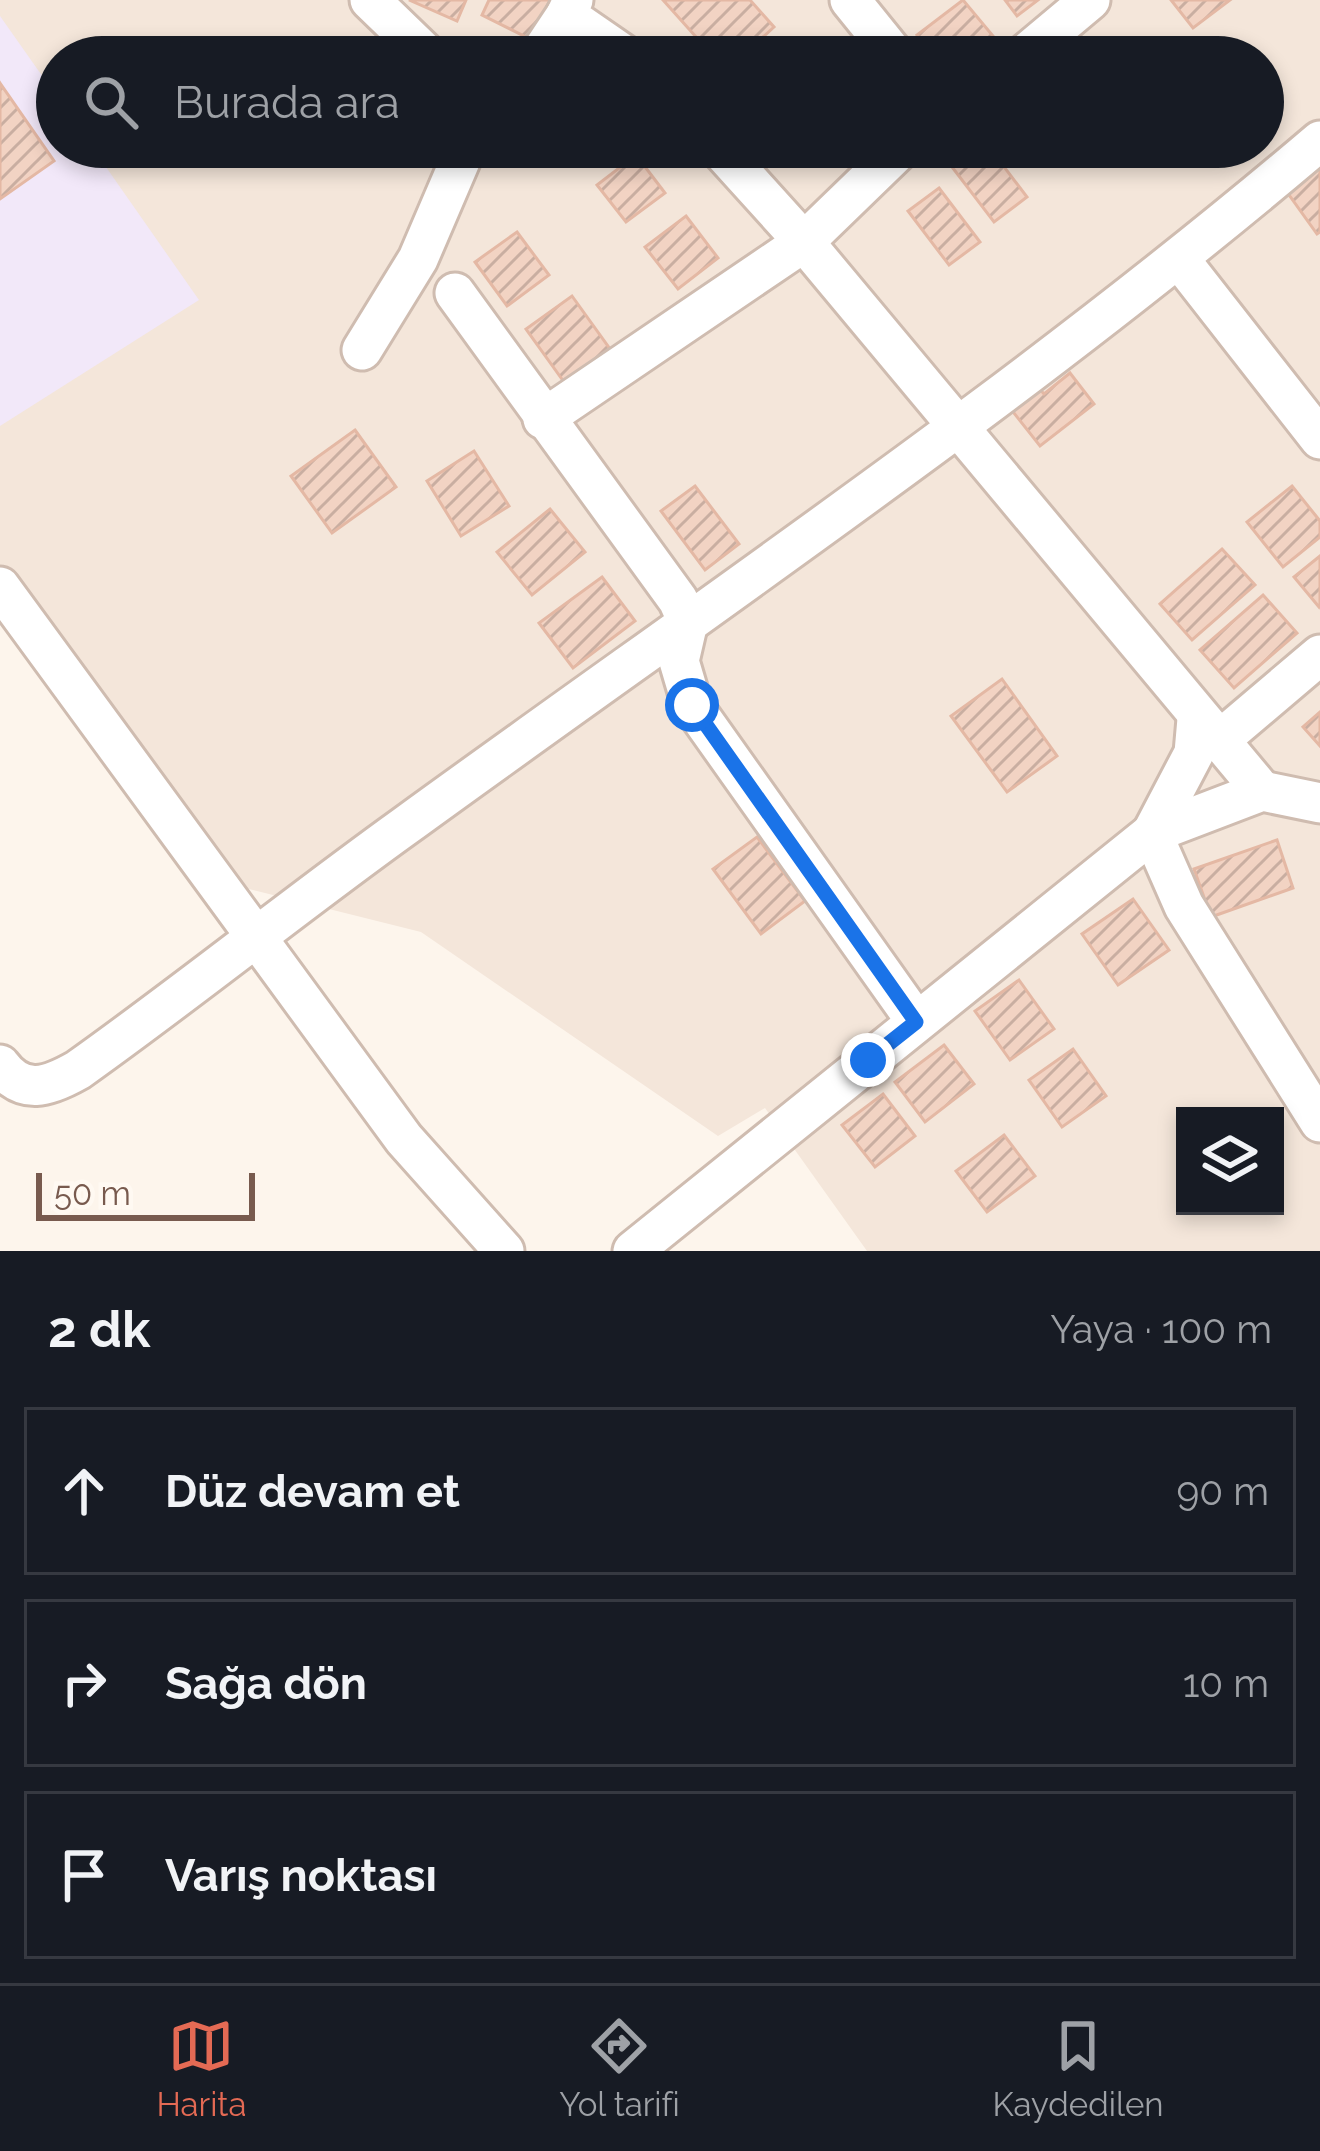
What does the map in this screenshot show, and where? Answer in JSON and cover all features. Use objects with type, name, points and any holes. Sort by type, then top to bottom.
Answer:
[{"type":"street","points":[[370,0],[407,36]]},
{"type":"street","points":[[850,0],[879,36]]},
{"type":"street","points":[[1047,36],[1090,0]]},
{"type":"street","points":[[552,36],[570,8],[603,36]]},
{"type":"street","points":[[0,1065],[12,1081],[47,1088],[958,428],[1180,260],[1320,141]]},
{"type":"street","points":[[362,350],[418,259],[457,168]]},
{"type":"street","points":[[737,168],[1262,791]]},
{"type":"street","points":[[543,419],[804,242],[880,168]]},
{"type":"street","points":[[1180,260],[1320,439]]},
{"type":"street","points":[[454,293],[678,600],[688,622],[679,661],[692,705],[916,1022]]},
{"type":"street","points":[[0,587],[404,1139],[504,1251]]},
{"type":"street","points":[[1152,833],[1209,729],[1320,656]]},
{"type":"street","points":[[633,1251],[1152,833],[1262,791],[1320,803]]},
{"type":"street","points":[[1152,833],[1184,906],[1320,1122]]},
{"type":"shaded area","points":[[0,0],[1320,0],[1320,1251],[867,1251],[765,1108],[718,1136],[421,932],[209,879],[0,585]]},
{"type":"shaded area","points":[[0,16],[36,67],[36,168],[107,168],[199,300],[0,426]]},
{"type":"building","points":[[409,0],[466,0],[457,21]]},
{"type":"building","points":[[489,0],[557,0],[539,36],[524,36],[482,15]]},
{"type":"building","points":[[663,0],[750,0],[774,27],[764,36],[695,36]]},
{"type":"building","points":[[963,0],[993,36],[918,36]]},
{"type":"building","points":[[1005,0],[1038,0],[1017,16]]},
{"type":"building","points":[[1171,0],[1230,0],[1193,28]]},
{"type":"building","points":[[0,83],[36,135],[36,168],[44,168],[0,199]]},
{"type":"building","points":[[619,168],[646,168],[665,193],[626,222],[597,185]]},
{"type":"building","points":[[953,168],[1005,168],[1027,197],[994,222]]},
{"type":"building","points":[[1320,168],[1320,232],[1317,234],[1287,192]]},
{"type":"building","points":[[939,188],[980,242],[949,265],[908,211]]},
{"type":"building","points":[[686,216],[718,258],[678,289],[645,247]]},
{"type":"building","points":[[517,232],[549,275],[507,306],[475,262]]},
{"type":"building","points":[[572,296],[610,349],[564,382],[526,329]]},
{"type":"building","points":[[1070,373],[1094,404],[1040,446],[1010,408],[1038,387],[1044,394]]},
{"type":"building","points":[[355,430],[396,487],[332,533],[291,476]]},
{"type":"building","points":[[474,451],[509,506],[461,536],[427,481]]},
{"type":"building","points":[[695,486],[739,544],[705,570],[661,511]]},
{"type":"building","points":[[1292,486],[1320,521],[1320,537],[1283,567],[1247,522]]},
{"type":"building","points":[[550,509],[585,552],[532,595],[497,552]]},
{"type":"building","points":[[1222,549],[1255,585],[1192,640],[1160,604]]},
{"type":"building","points":[[1320,556],[1320,605],[1319,607],[1294,577]]},
{"type":"building","points":[[602,577],[635,621],[573,668],[539,623]]},
{"type":"building","points":[[1263,595],[1297,633],[1234,688],[1200,650]]},
{"type":"building","points":[[1002,679],[1057,756],[1007,792],[951,716]]},
{"type":"building","points":[[1320,712],[1320,746],[1303,727]]},
{"type":"building","points":[[757,837],[805,901],[761,934],[713,869]]},
{"type":"building","points":[[1277,840],[1293,888],[1211,917],[1194,869]]},
{"type":"building","points":[[1133,899],[1169,950],[1118,985],[1082,934]]},
{"type":"building","points":[[1019,980],[1054,1029],[1010,1060],[975,1011]]},
{"type":"building","points":[[944,1045],[974,1084],[925,1122],[895,1082]]},
{"type":"building","points":[[1073,1049],[1106,1096],[1062,1127],[1029,1080]]},
{"type":"building","points":[[883,1094],[915,1136],[875,1167],[842,1125]]},
{"type":"building","points":[[1004,1135],[1035,1176],[987,1212],[956,1171]]},
{"type":"route","points":[[692,705],[916,1022],[868,1060]]}]
